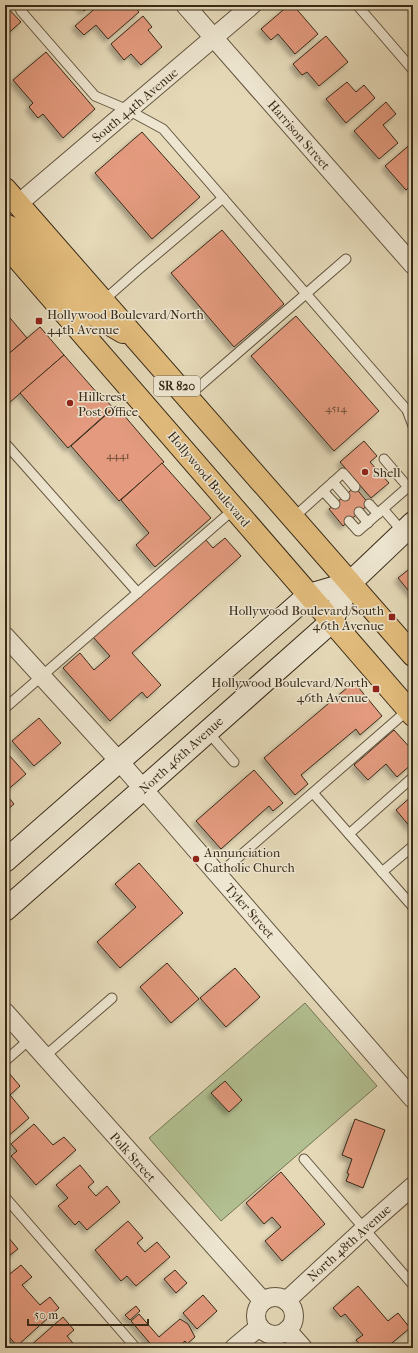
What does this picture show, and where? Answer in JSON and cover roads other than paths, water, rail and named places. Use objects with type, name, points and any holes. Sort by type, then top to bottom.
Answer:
[{"type":"highway","name":"SR 820","points":[[9,199],[138,340],[350,583],[412,651]]},
{"type":"highway","points":[[5,225],[21,232],[96,316],[138,340]]},
{"type":"highway","name":"Hollywood Boulevard","points":[[5,244],[411,713]]},
{"type":"street","name":"Harrison Street","points":[[185,5],[413,265]]},
{"type":"street","name":"South 44th Avenue","points":[[9,199],[128,110],[252,5]]},
{"type":"street","points":[[5,861],[309,595],[350,583],[408,528]]},
{"type":"street","name":"North 46th Avenue","points":[[5,910],[331,622],[350,583]]},
{"type":"street","name":"Tyler Street","points":[[5,636],[119,761],[413,1099]]},
{"type":"street","name":"Polk Street","points":[[5,1012],[263,1301]]},
{"type":"street","name":"North 48th Avenue","points":[[286,1301],[413,1186]]},
{"type":"street","points":[[274,1297],[286,1301],[292,1310],[293,1315],[291,1326],[287,1330],[282,1334],[269,1334],[259,1327],[257,1322],[257,1311],[263,1301],[274,1297]]},
{"type":"street","points":[[234,1348],[259,1327]]},
{"type":"street","points":[[287,1330],[303,1348]]},
{"type":"lane","points":[[19,5],[21,11],[95,96],[128,110],[163,129],[406,410],[413,426]]},
{"type":"lane","points":[[357,5],[413,70]]},
{"type":"lane","points":[[103,301],[223,198]]},
{"type":"lane","points":[[187,397],[346,259]]},
{"type":"lane","points":[[5,443],[138,593]]},
{"type":"lane","points":[[349,521],[358,531],[408,487],[384,459]]},
{"type":"lane","points":[[293,518],[343,473],[355,487]]},
{"type":"lane","points":[[333,482],[345,496]]},
{"type":"lane","points":[[323,491],[335,504]]},
{"type":"lane","points":[[370,504],[408,528]]},
{"type":"lane","points":[[5,708],[234,508]]},
{"type":"lane","points":[[359,512],[368,523]]},
{"type":"lane","points":[[218,875],[313,793],[411,713]]},
{"type":"lane","points":[[208,732],[234,762]]},
{"type":"lane","points":[[349,834],[413,777]]},
{"type":"lane","points":[[313,793],[413,907]]},
{"type":"lane","points":[[382,872],[413,846]]},
{"type":"lane","points":[[44,1057],[112,998]]},
{"type":"lane","points":[[5,1061],[29,1040]]},
{"type":"lane","points":[[304,1159],[413,1285]]},
{"type":"lane","points":[[5,1197],[136,1348]]},
{"type":"place","name":"Hollywood Boulevard/North 44th Avenue","points":[[39,321]]},
{"type":"place","name":"Hillcrest Post Office","points":[[70,403]]},
{"type":"place","name":"Shell","points":[[365,472]]},
{"type":"place","name":"Hollywood Boulevard/South 46th Avenue","points":[[392,617]]},
{"type":"place","name":"Hollywood Boulevard/North 46th Avenue","points":[[376,689]]},
{"type":"place","name":"Annunciation Catholic Church","points":[[196,859]]}]
